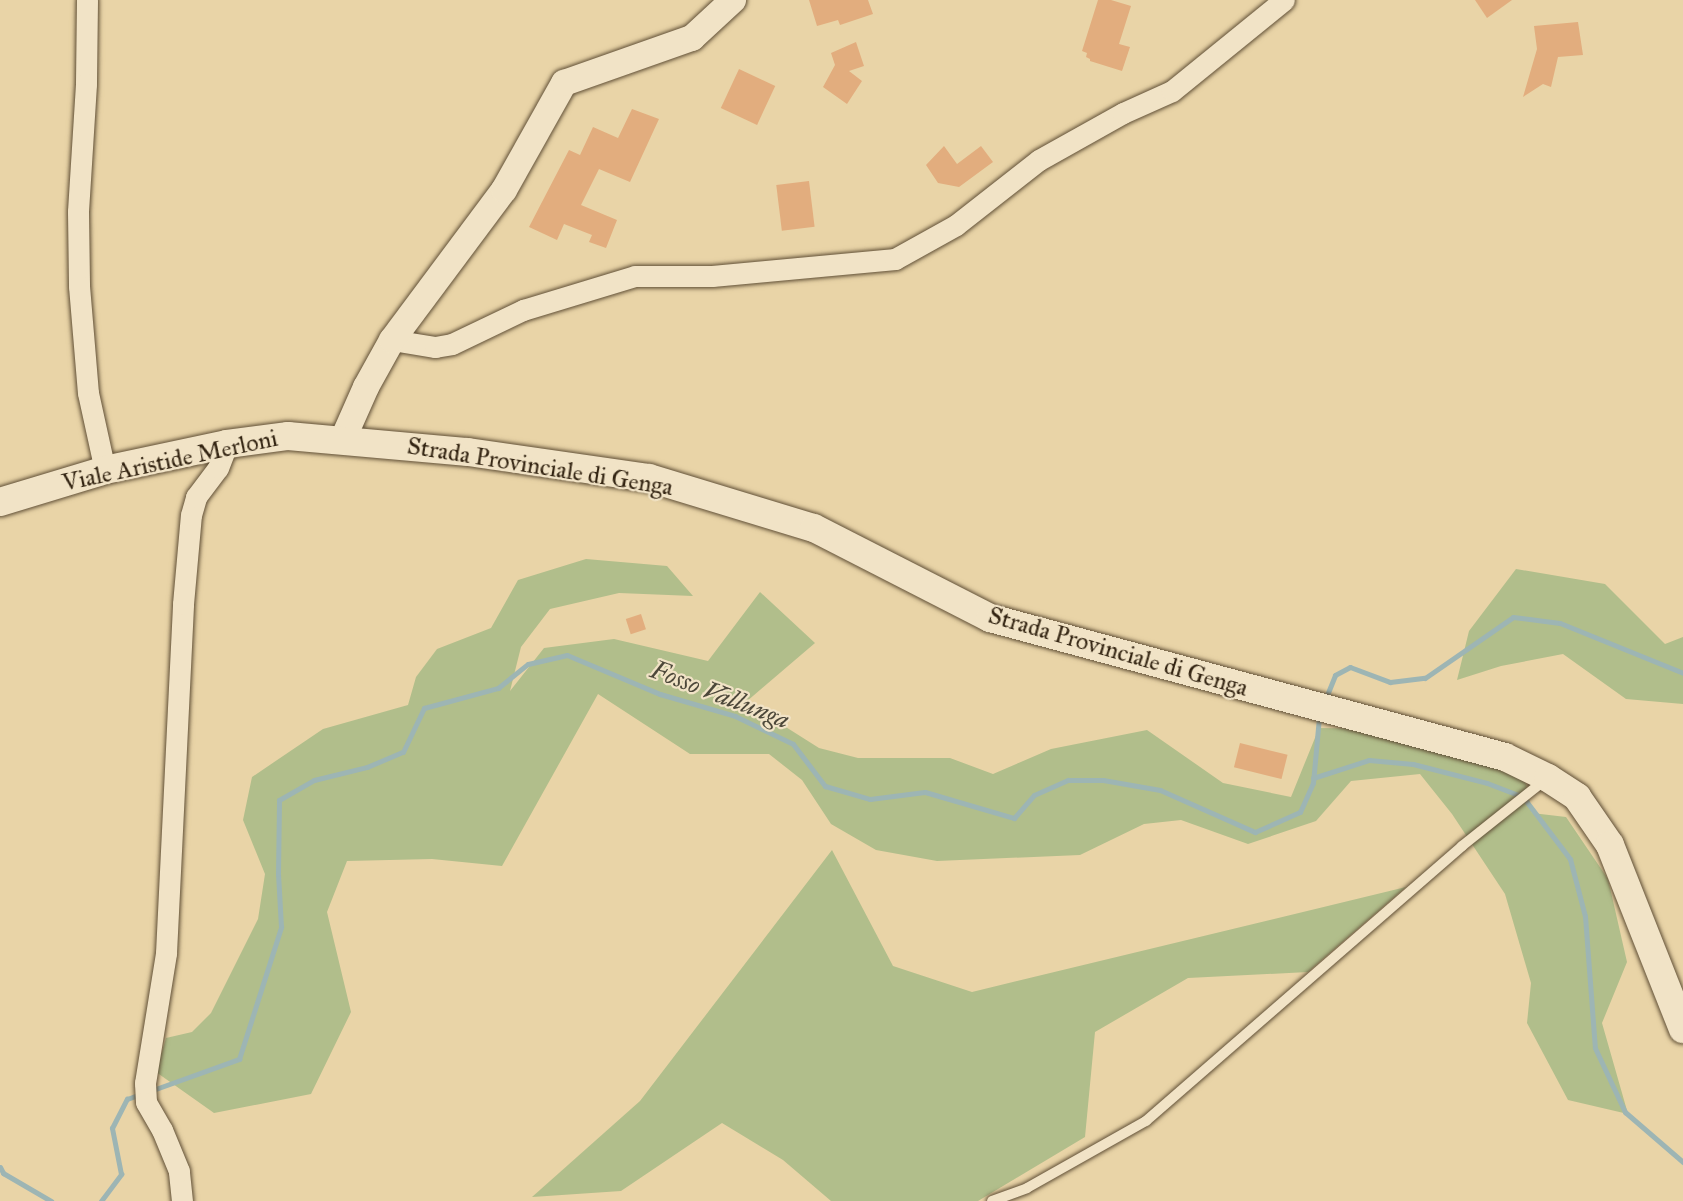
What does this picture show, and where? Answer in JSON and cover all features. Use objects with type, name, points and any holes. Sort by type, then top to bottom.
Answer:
[{"type":"main road","name":"Viale Aristide Merloni","points":[[0,502],[105,470],[226,444],[288,436],[343,439]]},
{"type":"main road","name":"Strada Provinciale di Genga","points":[[343,439],[468,452],[649,478],[814,528],[990,618],[1505,758],[1537,786],[1577,797],[1610,845],[1683,1029]]},
{"type":"street","points":[[87,0],[86,84],[78,212],[79,286],[88,393],[105,470]]},
{"type":"street","points":[[343,439],[366,387],[392,340],[504,190],[564,83],[692,38],[734,0]]},
{"type":"street","points":[[392,340],[435,347],[452,344],[523,310],[635,276],[712,276],[895,259],[956,225],[1039,160],[1123,114],[1172,91],[1284,0]]},
{"type":"street","points":[[182,1201],[181,1181],[174,1156],[145,1093],[166,953],[183,604],[191,515],[196,497],[218,468],[226,444]]},
{"type":"lane","points":[[992,1201],[1027,1188],[1146,1121],[1515,802],[1537,786]]},
{"type":"green space","points":[[586,559],[667,566],[693,596],[619,593],[550,609],[521,647],[510,691],[544,648],[614,639],[708,661],[760,592],[815,643],[746,702],[819,748],[858,758],[950,758],[993,774],[1051,749],[1147,730],[1223,783],[1291,797],[1319,728],[1380,729],[1509,765],[1526,784],[1532,813],[1566,817],[1608,879],[1627,962],[1602,1023],[1628,1114],[1568,1100],[1527,1023],[1531,983],[1505,894],[1452,814],[1420,774],[1351,781],[1316,821],[1248,844],[1181,820],[1144,824],[1080,855],[937,861],[876,850],[831,824],[802,780],[769,754],[690,754],[598,694],[502,866],[432,859],[347,861],[327,912],[351,1012],[311,1094],[214,1113],[156,1072],[166,1038],[192,1032],[211,1013],[258,919],[265,874],[243,820],[252,777],[323,729],[408,705],[416,677],[437,649],[491,628],[518,580]]},
{"type":"green space","points":[[1516,569],[1605,584],[1665,644],[1683,637],[1683,704],[1626,699],[1563,654],[1501,666],[1457,680],[1469,631]]},
{"type":"green space","points":[[832,850],[893,966],[972,992],[1406,887],[1308,972],[1188,978],[1095,1032],[1085,1137],[978,1201],[831,1201],[783,1160],[722,1123],[621,1191],[532,1197],[640,1101]]},
{"type":"building","points":[[809,0],[868,0],[873,14],[840,25],[838,20],[817,26]]},
{"type":"building","points":[[1098,0],[1111,0],[1131,6],[1119,44],[1130,47],[1122,71],[1090,61],[1086,57],[1087,53],[1082,51]]},
{"type":"building","points":[[1475,0],[1512,0],[1487,18]]},
{"type":"building","points":[[1578,22],[1583,55],[1558,57],[1551,87],[1543,84],[1523,97],[1537,49],[1534,26]]},
{"type":"building","points":[[856,42],[864,66],[849,71],[862,81],[847,104],[823,87],[835,65],[831,53]]},
{"type":"building","points":[[739,69],[775,86],[757,125],[721,108]]},
{"type":"building","points":[[632,109],[659,119],[630,182],[599,169],[581,205],[617,220],[606,248],[589,242],[592,235],[564,224],[557,240],[529,227],[569,150],[580,155],[593,127],[618,138]]},
{"type":"building","points":[[944,146],[957,164],[981,146],[993,162],[959,187],[938,183],[926,165]]},
{"type":"building","points":[[809,181],[815,227],[782,231],[776,185]]},
{"type":"building","points":[[641,614],[646,629],[631,634],[626,619]]},
{"type":"building","points":[[1240,743],[1288,755],[1281,779],[1234,767]]},
{"type":"waterway","name":"Fosso Vallunga","points":[[1325,700],[1335,675],[1350,667],[1390,682],[1425,678],[1513,617],[1560,623],[1683,673]]},
{"type":"waterway","name":"Fosso Vallunga","points":[[150,1091],[239,1059],[281,927],[278,874],[279,800],[314,780],[367,767],[403,752],[424,708],[498,688],[528,664],[567,655],[660,694],[735,716],[793,744],[825,786],[870,799],[925,792],[1014,818],[1034,795],[1068,780],[1103,780],[1160,790],[1255,832],[1300,812],[1313,783],[1319,717]]},
{"type":"waterway","points":[[1313,778],[1369,760],[1413,764],[1487,783],[1523,797],[1570,859],[1585,916],[1595,1048],[1625,1112],[1683,1162]]},
{"type":"waterway","name":"Fosso Vallunga","points":[[101,1201],[121,1174],[112,1128],[127,1099],[141,1094]]},
{"type":"waterway","name":"Fosso Vallunga","points":[[0,1167],[3,1173],[51,1201]]}]
